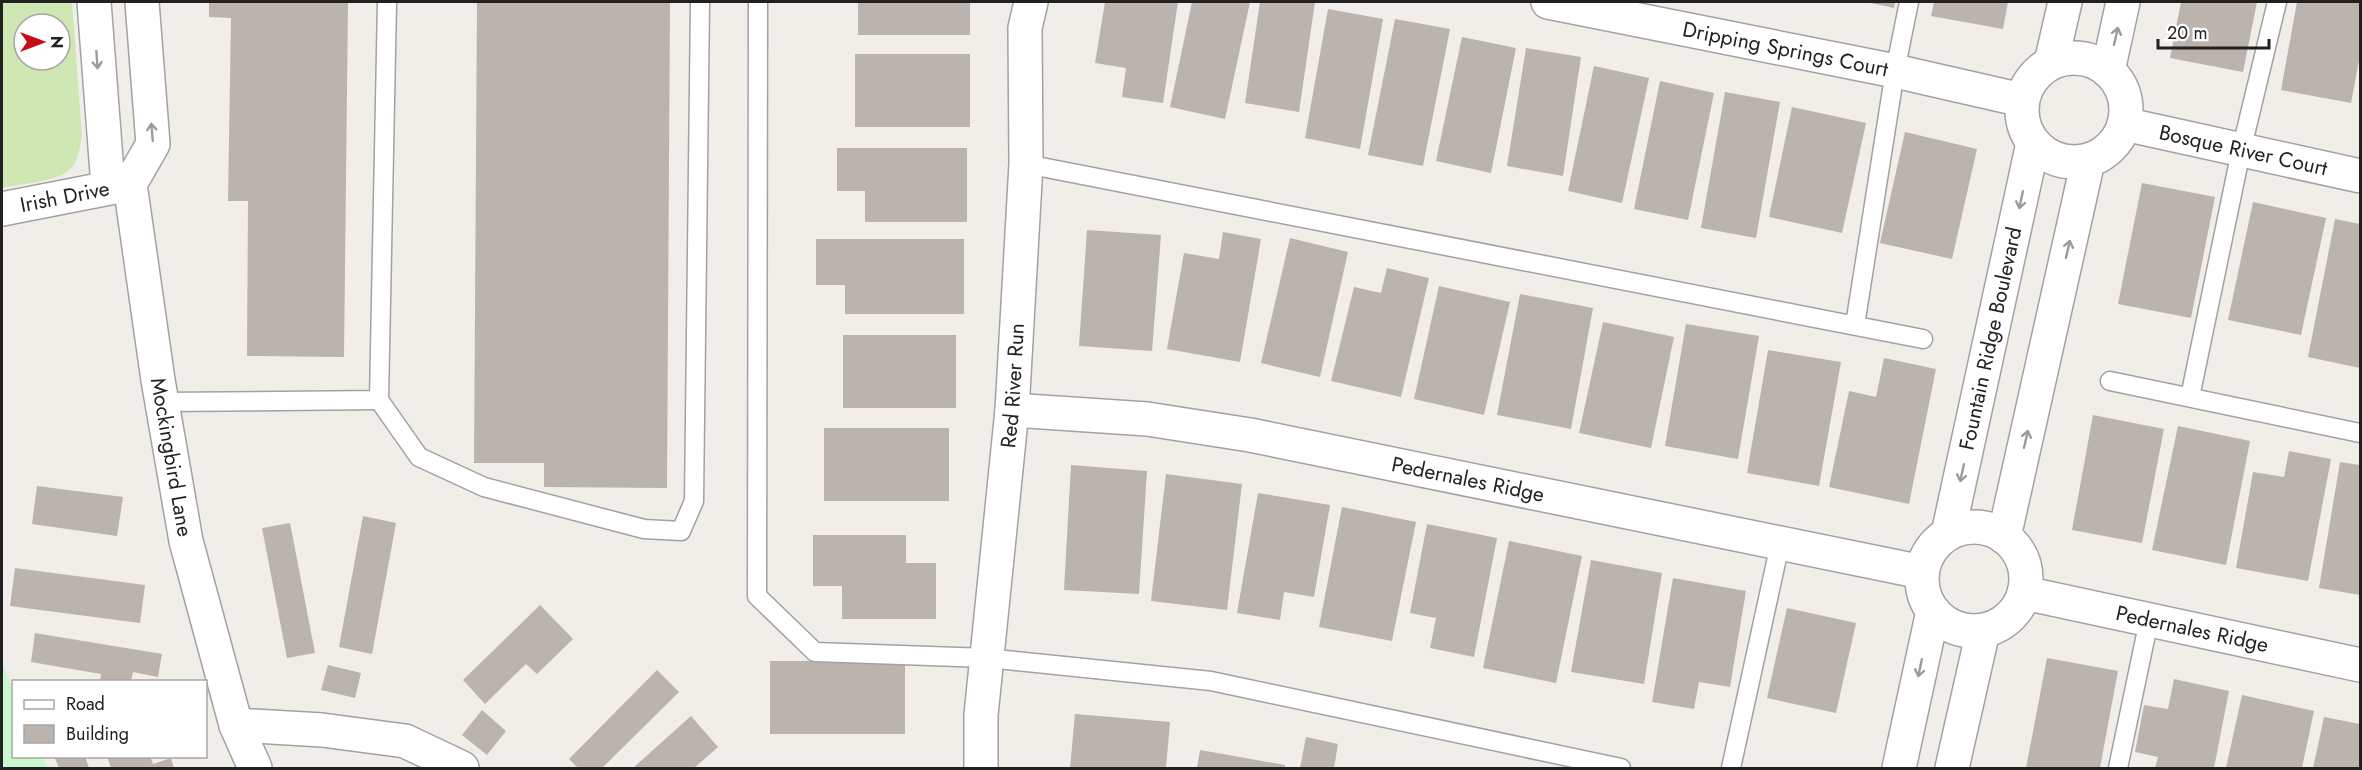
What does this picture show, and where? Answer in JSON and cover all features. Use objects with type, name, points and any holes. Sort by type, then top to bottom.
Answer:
[{"type":"street","points":[[94,2],[107,173],[130,184],[153,144],[142,2]]},
{"type":"street","name":"Red River Run","points":[[981,768],[981,714],[1012,410],[1026,164],[1025,28],[1031,2]]},
{"type":"street","name":"Dripping Springs Court","points":[[1548,2],[1895,71],[2022,100]]},
{"type":"street","points":[[2051,63],[2064,2]]},
{"type":"street","points":[[2108,71],[2123,2]]},
{"type":"street","points":[[2062,59],[2080,59],[2097,64],[2108,71],[2122,89],[2126,112],[2124,124],[2111,147],[2088,160],[2073,163],[2058,160],[2033,143],[2023,123],[2022,100],[2032,78],[2051,63],[2062,59]]},
{"type":"street","name":"Bosque River Court","points":[[2124,124],[2361,176]]},
{"type":"street","name":"Fountain Ridge Boulevard","points":[[1923,572],[1931,550],[1948,534],[2033,143]]},
{"type":"street","points":[[2004,537],[2088,160]]},
{"type":"street","name":"Irish Drive","points":[[2,209],[130,184]]},
{"type":"street","name":"Mockingbird Lane","points":[[130,184],[162,402],[186,541],[236,725],[255,768]]},
{"type":"street","name":"Pedernales Ridge","points":[[1012,410],[1147,418],[1250,435],[1923,572]]},
{"type":"street","points":[[1923,572],[1924,593],[1933,611],[1955,628],[1983,631],[2013,614],[2024,593],[2025,573],[2023,562],[2012,544],[2004,537],[1983,528],[1959,529],[1948,534]]},
{"type":"street","name":"Pedernales Ridge","points":[[2024,593],[2361,665]]},
{"type":"street","points":[[1899,768],[1933,611]]},
{"type":"street","points":[[1952,768],[1983,631]]},
{"type":"street","points":[[236,725],[322,730],[405,741],[462,768]]},
{"type":"lane","points":[[387,2],[379,400],[419,457],[483,487],[644,529],[681,531],[694,501],[700,2]]},
{"type":"lane","points":[[758,2],[757,596],[815,652],[987,658],[1211,681],[1621,768]]},
{"type":"lane","points":[[1855,326],[1895,71],[1909,2]]},
{"type":"lane","points":[[2190,397],[2241,151],[2277,2]]},
{"type":"lane","points":[[1026,164],[1923,339]]},
{"type":"lane","points":[[2110,381],[2361,433]]},
{"type":"lane","points":[[162,402],[379,400]]},
{"type":"lane","points":[[1731,768],[1779,544]]},
{"type":"lane","points":[[2118,768],[2149,620]]},
{"type":"green space","points":[[2,2],[72,2],[82,136],[76,160],[68,171],[55,178],[2,188]]},
{"type":"green space","points":[[2,662],[12,687],[12,758],[43,758],[48,768],[2,768]]},
{"type":"building","points":[[209,2],[348,2],[344,357],[247,356],[248,201],[228,201],[231,18],[209,17]]},
{"type":"building","points":[[477,2],[670,2],[667,488],[544,487],[544,463],[474,463]]},
{"type":"building","points":[[858,2],[970,2],[970,35],[858,35]]},
{"type":"building","points":[[1105,2],[1178,2],[1163,103],[1122,97],[1126,68],[1095,63]]},
{"type":"building","points":[[1192,2],[1250,2],[1225,119],[1170,107]]},
{"type":"building","points":[[1260,2],[1315,2],[1299,112],[1245,103]]},
{"type":"building","points":[[1866,2],[1895,2],[1894,8]]},
{"type":"building","points":[[1934,2],[2008,2],[2003,29],[1931,16]]},
{"type":"building","points":[[2181,2],[2257,2],[2243,72],[2170,58]]},
{"type":"building","points":[[2297,2],[2360,2],[2360,55],[2351,103],[2281,90]]},
{"type":"building","points":[[1328,9],[1383,19],[1360,149],[1305,138]]},
{"type":"building","points":[[1395,19],[1450,29],[1423,166],[1368,155]]},
{"type":"building","points":[[1462,37],[1516,48],[1491,173],[1436,161]]},
{"type":"building","points":[[1526,48],[1581,57],[1563,176],[1507,166]]},
{"type":"building","points":[[855,54],[970,54],[970,127],[855,127]]},
{"type":"building","points":[[1594,66],[1649,78],[1622,203],[1568,191]]},
{"type":"building","points":[[1660,81],[1714,93],[1688,220],[1634,209]]},
{"type":"building","points":[[1725,92],[1780,102],[1756,238],[1701,228]]},
{"type":"building","points":[[1792,107],[1866,123],[1842,233],[1769,217]]},
{"type":"building","points":[[1905,132],[1977,149],[1952,259],[1880,243]]},
{"type":"building","points":[[837,148],[967,148],[967,222],[865,222],[865,191],[837,191]]},
{"type":"building","points":[[2142,183],[2215,197],[2191,318],[2118,304]]},
{"type":"building","points":[[2253,202],[2326,218],[2301,335],[2228,320]]},
{"type":"building","points":[[2335,219],[2360,224],[2360,368],[2308,357]]},
{"type":"building","points":[[1087,230],[1161,235],[1152,351],[1079,346]]},
{"type":"building","points":[[1223,232],[1261,239],[1240,362],[1167,349],[1184,253],[1219,259]]},
{"type":"building","points":[[1290,238],[1348,252],[1320,377],[1261,363]]},
{"type":"building","points":[[816,239],[964,239],[964,314],[845,314],[845,285],[816,285]]},
{"type":"building","points":[[1387,268],[1429,278],[1401,397],[1331,381],[1354,287],[1381,293]]},
{"type":"building","points":[[1439,286],[1510,302],[1484,415],[1414,399]]},
{"type":"building","points":[[1520,294],[1593,308],[1571,429],[1497,415]]},
{"type":"building","points":[[1603,322],[1674,337],[1651,448],[1579,433]]},
{"type":"building","points":[[1686,324],[1759,336],[1738,459],[1665,446]]},
{"type":"building","points":[[843,335],[956,335],[956,408],[843,408]]},
{"type":"building","points":[[1768,350],[1841,362],[1819,486],[1747,473]]},
{"type":"building","points":[[1884,358],[1936,369],[1909,504],[1829,487],[1849,391],[1876,397]]},
{"type":"building","points":[[2093,415],[2164,429],[2142,543],[2072,530]]},
{"type":"building","points":[[2178,426],[2250,441],[2226,565],[2152,550]]},
{"type":"building","points":[[824,428],[949,428],[949,501],[824,501]]},
{"type":"building","points":[[2289,451],[2331,459],[2308,581],[2236,568],[2253,472],[2284,477]]},
{"type":"building","points":[[2340,462],[2360,465],[2360,595],[2319,588]]},
{"type":"building","points":[[1071,465],[1147,471],[1139,594],[1064,590]]},
{"type":"building","points":[[1166,474],[1242,484],[1227,610],[1151,601]]},
{"type":"building","points":[[37,486],[123,497],[117,536],[32,524]]},
{"type":"building","points":[[1258,493],[1330,505],[1314,597],[1284,592],[1280,620],[1237,613]]},
{"type":"building","points":[[1342,507],[1416,522],[1392,641],[1319,627]]},
{"type":"building","points":[[363,516],[396,523],[372,654],[339,647]]},
{"type":"building","points":[[290,523],[315,653],[287,658],[262,528]]},
{"type":"building","points":[[1427,524],[1497,538],[1474,657],[1430,648],[1436,618],[1410,613]]},
{"type":"building","points":[[813,535],[906,535],[906,563],[936,563],[936,619],[842,619],[842,586],[813,586]]},
{"type":"building","points":[[1509,541],[1582,556],[1556,683],[1483,668]]},
{"type":"building","points":[[1591,560],[1662,573],[1644,684],[1571,672]]},
{"type":"building","points":[[15,568],[145,585],[140,623],[10,606]]},
{"type":"building","points":[[1673,578],[1746,591],[1730,687],[1699,682],[1694,709],[1652,702]]},
{"type":"building","points":[[540,605],[573,639],[537,674],[526,664],[485,704],[463,680]]},
{"type":"building","points":[[1787,608],[1856,623],[1836,713],[1767,698]]},
{"type":"building","points":[[35,633],[162,654],[158,677],[133,672],[131,680],[100,680],[101,674],[31,662]]},
{"type":"building","points":[[2047,658],[2118,671],[2100,768],[2026,768]]},
{"type":"building","points":[[770,661],[905,661],[905,734],[770,734]]},
{"type":"building","points":[[328,665],[361,673],[355,698],[321,690]]},
{"type":"building","points":[[657,670],[679,692],[602,768],[578,768],[569,759]]},
{"type":"building","points":[[2174,679],[2229,691],[2214,768],[2155,768],[2158,757],[2135,752],[2144,705],[2168,709]]},
{"type":"building","points":[[2242,695],[2314,711],[2302,768],[2226,768]]},
{"type":"building","points":[[482,710],[506,731],[487,755],[462,735]]},
{"type":"building","points":[[1075,714],[1170,722],[1166,768],[1070,768]]},
{"type":"building","points":[[691,716],[718,747],[694,768],[633,768]]},
{"type":"building","points":[[2324,717],[2360,724],[2360,768],[2313,768]]},
{"type":"building","points":[[1306,737],[1338,744],[1334,768],[1300,768]]},
{"type":"building","points":[[1200,750],[1285,765],[1285,768],[1197,768]]},
{"type":"building","points":[[55,758],[86,758],[89,768],[59,768]]},
{"type":"building","points":[[108,758],[151,758],[153,764],[171,758],[174,768],[111,768]]}]
